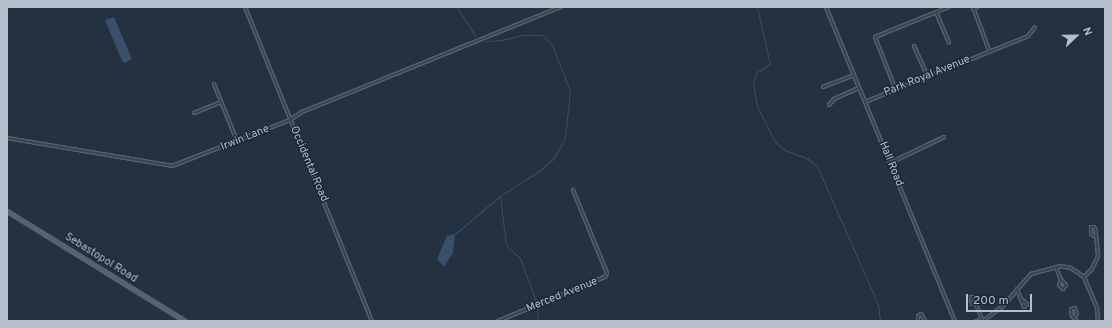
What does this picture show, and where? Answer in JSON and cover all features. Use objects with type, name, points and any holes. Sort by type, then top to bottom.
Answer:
[{"type":"main road","name":"Sebastopol Road","points":[[7,211],[185,321]]},
{"type":"street","name":"Occidental Road","points":[[245,7],[372,321]]},
{"type":"street","name":"Irwin Lane","points":[[7,138],[172,166],[290,120],[302,112],[560,7]]},
{"type":"street","name":"Hall Road","points":[[826,7],[955,321]]},
{"type":"street","points":[[895,88],[874,37],[949,7]]},
{"type":"street","points":[[978,7],[973,8],[989,50]]},
{"type":"street","points":[[936,12],[949,42]]},
{"type":"street","name":"Park Royal Avenue","points":[[865,102],[927,75],[1028,36],[1035,27]]},
{"type":"street","points":[[914,46],[927,75]]},
{"type":"street","points":[[823,87],[854,75]]},
{"type":"street","points":[[214,84],[237,141]]},
{"type":"street","points":[[829,105],[834,99],[860,88]]},
{"type":"street","points":[[194,113],[221,102]]},
{"type":"street","points":[[890,163],[944,137]]},
{"type":"street","name":"Merced Avenue","points":[[498,321],[605,277],[607,273],[574,190]]},
{"type":"street","points":[[1084,277],[1097,261],[1098,247],[1095,236]]},
{"type":"street","points":[[1056,267],[1061,280],[1066,286],[1064,289],[1059,285],[1061,280]]},
{"type":"street","points":[[976,321],[982,321],[1003,306],[1031,274],[1056,267],[1071,268],[1084,277],[1098,308],[1098,321]]},
{"type":"street","points":[[1017,289],[1021,299],[1020,301],[1024,307],[1027,304],[1021,299]]},
{"type":"street","points":[[976,304],[972,304],[971,296],[976,297],[976,304],[982,321]]},
{"type":"street","points":[[1075,316],[1072,316],[1071,308],[1075,308],[1075,316],[1077,321]]},
{"type":"street","points":[[918,321],[918,316],[921,314],[925,321]]},
{"type":"water","points":[[114,17],[132,59],[125,63],[122,61],[105,20]]},
{"type":"water","points":[[455,234],[453,253],[444,267],[437,259],[447,236]]},
{"type":"waterway","points":[[457,7],[475,36]]},
{"type":"waterway","points":[[757,7],[770,64],[757,72],[753,83],[757,106],[775,142],[785,150],[808,159],[817,166],[878,304],[880,321]]},
{"type":"waterway","points":[[485,41],[502,40],[522,35],[542,35],[552,45],[570,91],[565,138],[554,158],[539,171],[500,196],[506,245],[520,258],[537,304]]},
{"type":"waterway","points":[[455,234],[500,196]]},
{"type":"waterway","points":[[537,306],[538,321]]}]
